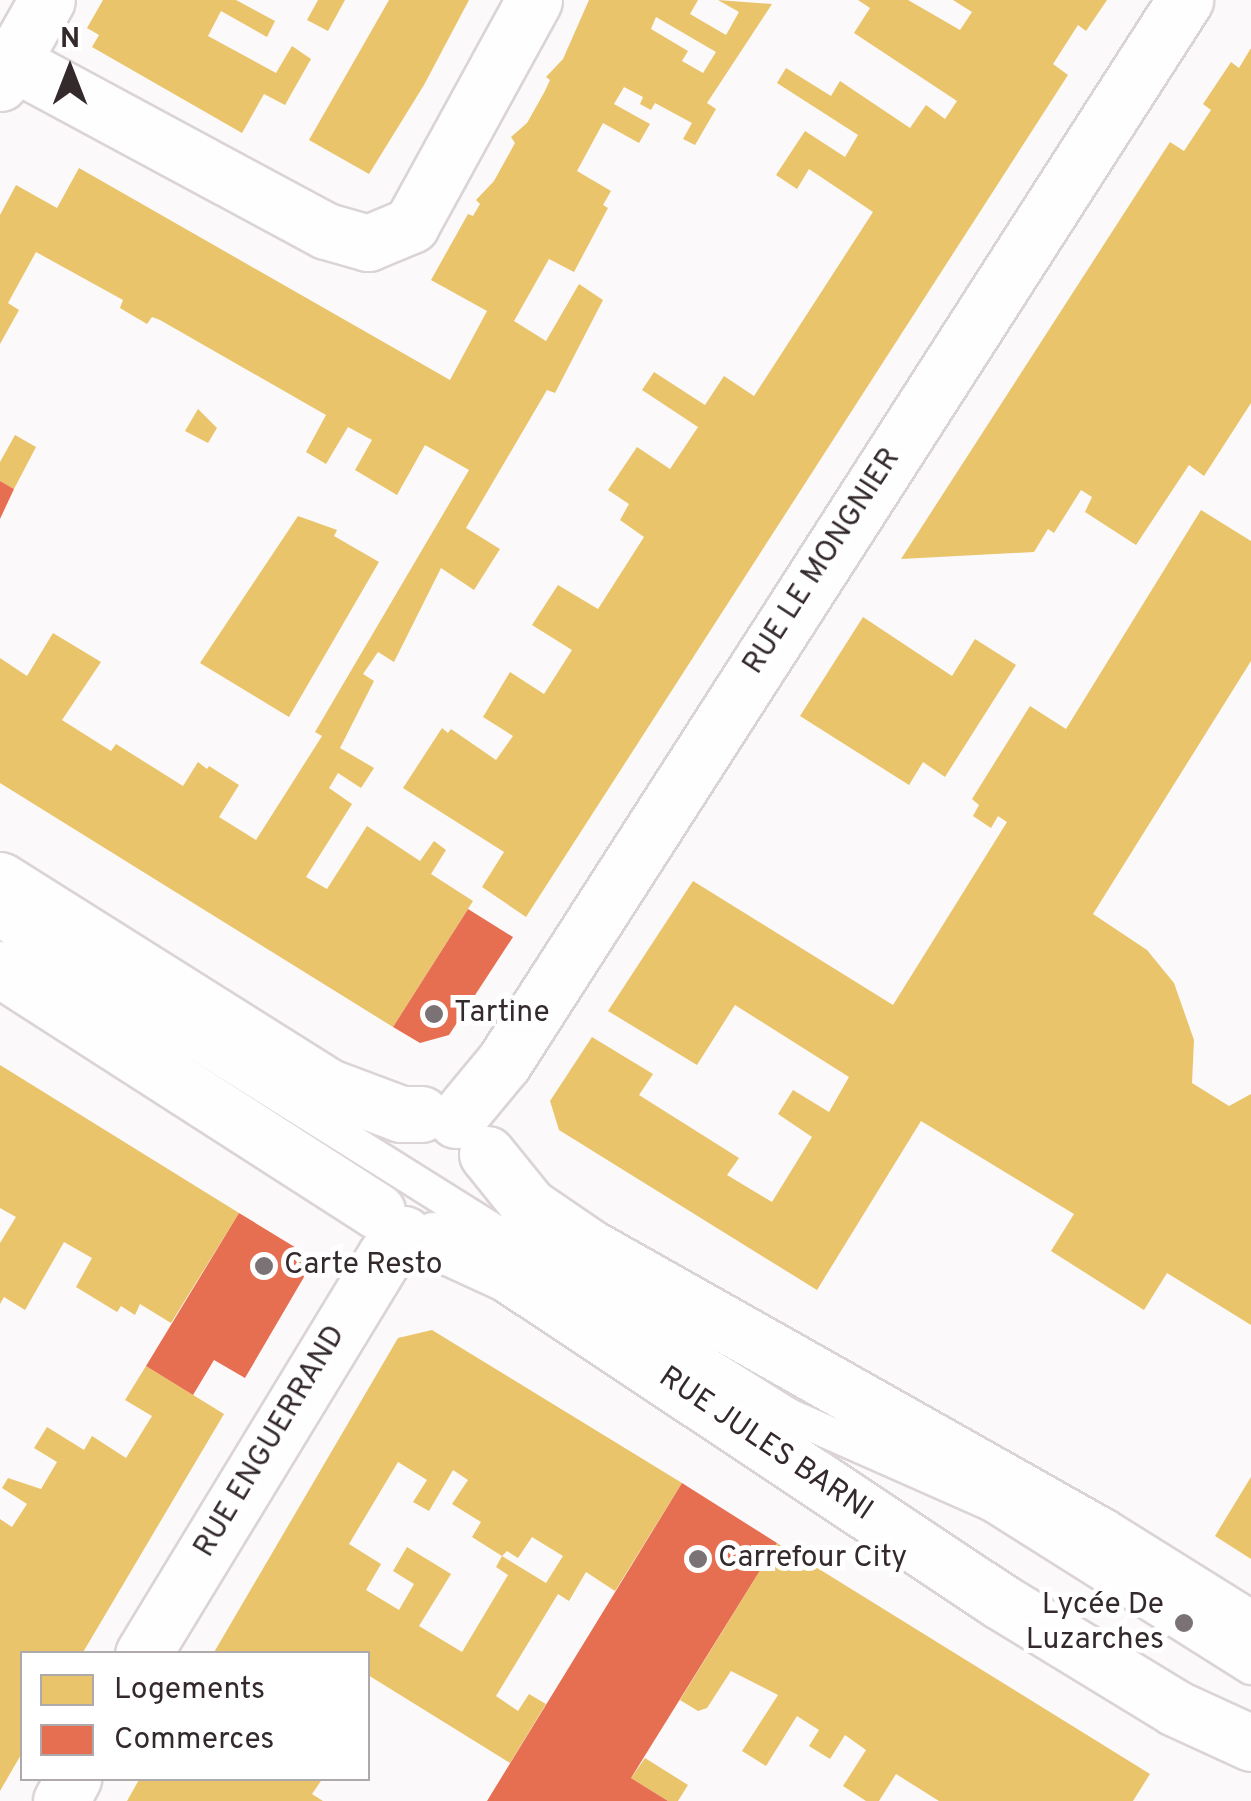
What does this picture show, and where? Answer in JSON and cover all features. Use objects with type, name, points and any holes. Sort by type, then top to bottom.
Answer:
[{"type":"main road","points":[[47,0],[6,73],[326,231],[368,242],[412,226],[534,0]]},
{"type":"main road","name":"RUE LE MONGNIER","points":[[370,1153],[394,1126],[455,1130],[504,1062],[1185,0]]},
{"type":"main road","points":[[0,880],[330,1087],[455,1130],[529,1206],[588,1247],[1099,1535],[1251,1630]]},
{"type":"main road","name":"RUE JULES BARNI","points":[[0,969],[422,1226],[508,1274],[1016,1611],[1176,1708],[1251,1743]]},
{"type":"main road","points":[[370,1153],[366,1178],[422,1226],[490,1188],[455,1130]]},
{"type":"main road","name":"RUE ENGUERRAND","points":[[145,1651],[385,1256],[422,1226]]},
{"type":"lane","points":[[0,921],[370,1153],[422,1226],[788,1415],[992,1505],[1251,1668]]},
{"type":"building: Logements","points":[[103,0],[236,0],[275,21],[267,37],[221,11],[208,36],[276,73],[292,46],[311,59],[285,105],[264,94],[242,133],[92,47],[99,35],[87,28]]},
{"type":"building: Logements","points":[[318,0],[345,0],[328,31],[307,20]]},
{"type":"building: Logements","points":[[389,0],[469,0],[424,85],[369,174],[309,140]]},
{"type":"building: Logements","points":[[589,0],[698,0],[690,14],[726,35],[739,12],[718,0],[772,4],[707,103],[716,109],[695,145],[683,139],[692,123],[655,103],[651,110],[640,104],[643,97],[624,87],[614,104],[650,124],[639,143],[603,123],[577,171],[611,191],[603,205],[608,208],[574,272],[549,259],[514,321],[546,341],[579,284],[603,300],[555,393],[547,390],[466,528],[500,549],[474,590],[441,568],[394,662],[378,652],[363,674],[374,681],[340,748],[374,768],[361,788],[338,773],[329,788],[352,804],[306,877],[327,889],[367,826],[420,861],[434,841],[446,850],[431,874],[473,901],[393,1027],[0,783],[0,658],[27,676],[53,633],[101,662],[62,720],[111,751],[116,744],[183,786],[198,762],[207,769],[209,766],[239,785],[219,817],[256,840],[322,736],[315,732],[469,470],[425,445],[397,495],[355,470],[372,440],[348,427],[326,464],[306,452],[326,415],[160,320],[152,317],[147,324],[120,308],[123,300],[36,252],[8,303],[19,310],[0,344],[0,215],[16,185],[57,208],[79,168],[450,380],[487,311],[431,280],[468,214],[473,216],[480,204],[476,200],[494,181],[515,143],[511,137],[527,123],[550,80],[546,77],[563,59]],"holes":[[[656,17],[716,52],[703,73],[682,61],[688,51],[651,29]]]},
{"type":"building: Logements","points":[[858,0],[908,0],[960,30],[972,12],[953,0],[1107,0],[1086,31],[1078,25],[1053,64],[1068,75],[526,917],[482,887],[504,852],[403,788],[442,728],[448,733],[451,729],[496,760],[513,736],[483,717],[510,672],[544,694],[572,650],[532,625],[558,585],[598,609],[644,537],[620,520],[629,504],[608,490],[637,447],[670,469],[698,427],[642,390],[654,372],[705,405],[724,376],[754,396],[873,212],[809,169],[797,189],[776,175],[805,131],[845,157],[858,135],[777,83],[786,68],[831,96],[840,81],[910,128],[926,105],[945,119],[957,101],[854,33],[870,8]]},
{"type":"building: Logements","points":[[1251,48],[1251,403],[1204,476],[1189,465],[1136,545],[1085,512],[1092,497],[1081,490],[1054,533],[1048,529],[1034,552],[901,559],[1170,142],[1184,151],[1211,110],[1203,104],[1231,62],[1239,68]]},
{"type":"building: Logements","points":[[198,409],[217,428],[208,443],[185,431]]},
{"type":"building: Logements","points":[[15,435],[36,447],[14,489],[0,481],[0,462]]},
{"type":"building: Logements","points":[[1201,510],[1251,541],[1251,661],[1093,914],[1147,950],[1174,983],[1194,1040],[1192,1083],[1229,1106],[1251,1094],[1251,1325],[1167,1273],[1144,1310],[1051,1251],[1074,1214],[921,1121],[817,1290],[559,1130],[550,1101],[592,1037],[653,1074],[639,1095],[739,1158],[727,1175],[772,1202],[812,1137],[778,1114],[793,1090],[829,1112],[849,1077],[735,1005],[697,1065],[608,1011],[693,881],[893,1005],[1007,822],[998,816],[991,828],[973,816],[979,805],[972,799],[1030,706],[1066,729]]},
{"type":"building: Logements","points":[[298,516],[337,530],[334,536],[379,562],[289,717],[200,663]]},
{"type":"building: Logements","points":[[863,617],[952,676],[975,639],[1016,665],[945,777],[923,762],[909,785],[800,716]]},
{"type":"building: Logements","points":[[0,1065],[239,1213],[171,1323],[140,1304],[135,1315],[121,1306],[117,1312],[76,1287],[92,1258],[64,1242],[25,1310],[4,1297],[0,1304],[0,1243],[16,1217],[0,1208]]},
{"type":"building: Logements","points":[[432,1330],[682,1483],[615,1591],[586,1572],[569,1601],[558,1594],[496,1696],[518,1711],[529,1694],[546,1704],[510,1763],[370,1676],[370,1651],[215,1651],[398,1338]],"holes":[[[398,1462],[427,1480],[413,1502],[429,1511],[453,1470],[468,1480],[452,1504],[481,1522],[472,1537],[502,1556],[496,1567],[508,1575],[462,1652],[419,1626],[451,1574],[407,1547],[393,1571],[414,1584],[399,1610],[366,1590],[381,1564],[349,1544]],[[532,1537],[563,1556],[546,1583],[502,1556],[507,1551],[518,1558]]]},
{"type":"building: Logements","points":[[146,1366],[224,1414],[84,1651],[20,1651],[20,1756],[0,1791],[0,1519],[12,1527],[27,1504],[2,1488],[8,1478],[41,1489],[57,1462],[34,1448],[47,1427],[84,1450],[92,1436],[126,1458],[152,1416],[125,1400]]},
{"type":"building: Logements","points":[[1251,1477],[1251,1559],[1215,1536]]},
{"type":"building: Logements","points":[[777,1543],[1150,1774],[1133,1801],[939,1801],[896,1774],[879,1801],[866,1801],[843,1786],[866,1750],[845,1735],[830,1759],[809,1746],[819,1730],[797,1716],[766,1766],[742,1751],[778,1695],[731,1671],[707,1708],[698,1711],[680,1700]]},
{"type":"building: Logements","points":[[645,1758],[688,1785],[678,1801],[668,1801],[631,1778]]},
{"type":"building: Logements","points":[[138,1781],[321,1781],[312,1794],[323,1801],[127,1801]]},
{"type":"building: Commerces","points":[[0,481],[14,489],[0,519]]},
{"type":"building: Commerces","points":[[468,909],[513,937],[449,1035],[420,1043],[393,1027]]},
{"type":"building: Commerces","points":[[239,1213],[298,1249],[304,1277],[245,1378],[214,1360],[193,1395],[146,1366]]},
{"type":"building: Commerces","points":[[682,1483],[777,1543],[631,1778],[668,1801],[487,1801]]},
{"type":"place","name":"Tartine","points":[[434,1014]]},
{"type":"place","name":"Carte Resto","points":[[264,1266]]},
{"type":"place","name":"Carrefour City","points":[[698,1559]]},
{"type":"place","name":"Lycée De Luzarches","points":[[1184,1623]]}]
